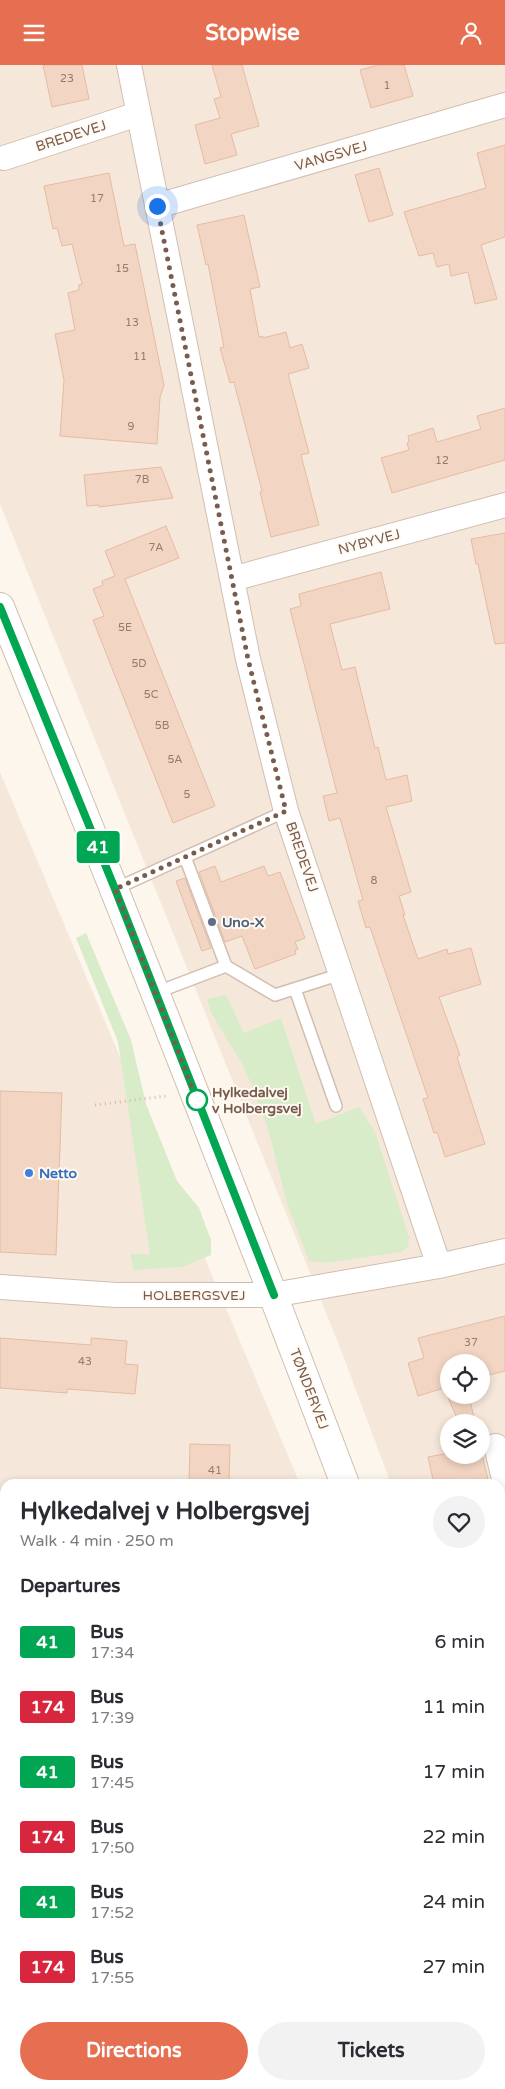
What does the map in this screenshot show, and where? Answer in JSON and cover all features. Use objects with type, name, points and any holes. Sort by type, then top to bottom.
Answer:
[{"type":"street","name":"BREDEVEJ","points":[[129,65],[248,659],[286,811],[439,1266]]},
{"type":"street","name":"VANGSVEJ","points":[[157,206],[505,105]]},
{"type":"street","name":"BREDEVEJ","points":[[4,158],[138,115]]},
{"type":"street","name":"NYBYVEJ","points":[[232,579],[505,505]]},
{"type":"street","name":"TØNDERVEJ","points":[[0,607],[115,889],[274,1295],[343,1479]]},
{"type":"street","name":"HOLBERGSVEJ","points":[[0,1287],[116,1295],[274,1295],[439,1266],[505,1251]]},
{"type":"street","points":[[496,1446],[504,1479]]},
{"type":"lane","points":[[115,889],[286,811]]},
{"type":"lane","points":[[185,857],[226,966],[275,995],[341,974]]},
{"type":"lane","points":[[155,993],[226,966]]},
{"type":"lane","points":[[295,989],[336,1106]]},
{"type":"path","points":[[95,1105],[194,1092]]},
{"type":"shaded area","points":[[0,65],[505,65],[505,1479],[389,1479],[339,1345],[0,504]]},
{"type":"shaded area","points":[[0,772],[298,1479],[0,1479]]},
{"type":"green space","points":[[86,933],[131,1040],[146,1104],[177,1181],[199,1208],[211,1240],[211,1255],[182,1267],[134,1270],[130,1254],[150,1254],[118,1042],[76,938]]},
{"type":"green space","points":[[226,995],[244,1033],[281,1018],[316,1124],[359,1107],[375,1132],[409,1237],[408,1247],[401,1252],[326,1263],[309,1261],[287,1204],[268,1128],[245,1069],[211,1013],[207,999]]},
{"type":"building","points":[[43,65],[82,65],[89,99],[52,107]]},
{"type":"building","points":[[212,65],[242,65],[259,126],[231,134],[237,155],[205,164],[195,125],[220,118],[214,99],[221,97]]},
{"type":"building","points":[[378,65],[404,65],[413,96],[371,108],[360,70]]},
{"type":"building","points":[[505,145],[505,237],[481,245],[497,299],[475,304],[468,272],[451,276],[449,264],[437,267],[433,253],[419,256],[404,212],[486,188],[477,153]]},
{"type":"building","points":[[379,168],[393,215],[369,222],[355,175]]},
{"type":"building","points":[[109,173],[124,246],[135,244],[164,385],[160,397],[157,444],[60,436],[64,380],[55,334],[75,330],[68,293],[79,290],[79,285],[82,284],[72,244],[62,246],[57,228],[53,229],[44,186]]},
{"type":"building","points":[[244,215],[260,287],[250,289],[259,337],[263,336],[263,338],[286,332],[290,348],[302,344],[309,368],[288,374],[309,453],[301,455],[319,525],[271,537],[260,492],[262,491],[234,382],[230,383],[220,348],[224,347],[208,264],[206,265],[197,225]]},
{"type":"building","points":[[505,408],[505,460],[392,493],[381,458],[409,450],[408,436],[433,428],[437,442],[481,429],[477,416]]},
{"type":"building","points":[[161,467],[173,498],[99,507],[99,505],[87,506],[84,475]]},
{"type":"building","points":[[166,526],[179,558],[125,579],[215,806],[173,823],[93,620],[104,616],[93,589],[103,585],[102,581],[115,576],[105,551]]},
{"type":"building","points":[[505,533],[505,643],[495,644],[471,539]]},
{"type":"building","points":[[381,572],[390,609],[330,624],[342,670],[355,667],[375,748],[378,747],[386,780],[407,775],[412,801],[386,807],[411,892],[399,896],[405,915],[403,915],[418,959],[447,949],[448,954],[471,948],[481,984],[439,997],[460,1055],[457,1057],[485,1144],[445,1157],[437,1132],[434,1133],[423,1099],[428,1098],[370,927],[366,928],[358,901],[363,900],[340,818],[329,821],[323,796],[337,793],[290,609],[301,606],[299,594]]},
{"type":"building","points":[[215,866],[221,882],[264,866],[268,876],[280,872],[305,938],[295,942],[298,949],[295,950],[296,954],[255,969],[242,936],[225,942],[199,872]]},
{"type":"building","points":[[185,878],[211,948],[202,951],[176,881]]},
{"type":"building","name":"Netto","points":[[0,1091],[62,1093],[56,1255],[0,1252]]},
{"type":"building","points":[[505,1316],[505,1371],[490,1375],[490,1354],[440,1354],[440,1389],[418,1396],[408,1363],[424,1358],[418,1338]]},
{"type":"building","points":[[0,1338],[91,1345],[91,1338],[127,1341],[125,1364],[138,1365],[135,1394],[67,1389],[67,1393],[0,1388]]},
{"type":"building","points":[[451,1404],[471,1404],[473,1414],[455,1414]]},
{"type":"building","points":[[190,1444],[230,1445],[229,1479],[189,1479]]},
{"type":"building","points":[[440,1455],[440,1464],[484,1464],[488,1479],[433,1479],[428,1457]]},
{"type":"bus line","name":"41","points":[[0,607],[115,889],[274,1295]]},
{"type":"place","name":"Uno-X","points":[[212,922]]},
{"type":"place","name":"Hylkedalvej v Holbergsvej","points":[[197,1100]]},
{"type":"place","name":"Netto","points":[[29,1173]]},
{"type":"route","points":[[157,206],[248,659],[286,811],[115,889],[197,1100]]}]
